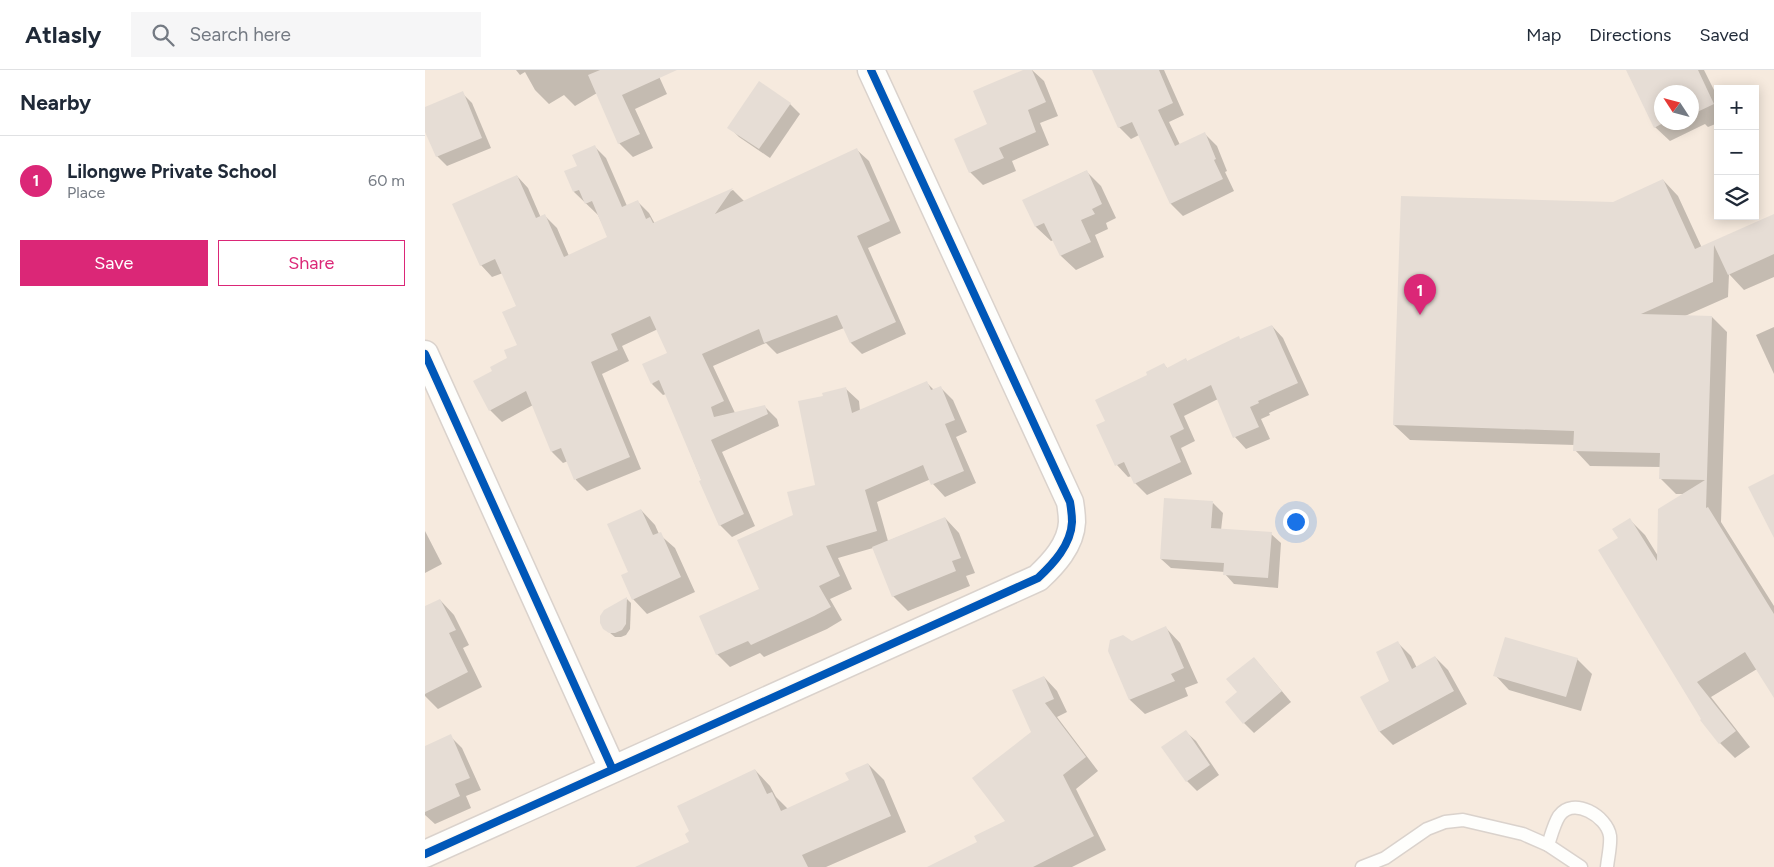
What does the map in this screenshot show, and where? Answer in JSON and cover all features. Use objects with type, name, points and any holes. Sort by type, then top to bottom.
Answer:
[{"type":"street","points":[[425,854],[612,768],[1037,578],[1053,564],[1066,544],[1072,523],[1071,502],[871,70]]},
{"type":"street","points":[[425,354],[612,768]]},
{"type":"lane","points":[[1547,845],[1560,815],[1571,808],[1587,809],[1603,820],[1610,836],[1607,867]]},
{"type":"lane","points":[[1362,867],[1385,858],[1427,829],[1445,822],[1463,820],[1523,834],[1547,845],[1581,867]]},
{"type":"shaded area","points":[[425,70],[1774,70],[1774,867],[425,867]]},
{"type":"building","points":[[600,70],[677,70],[622,95],[640,134],[618,144],[588,75]]},
{"type":"building","points":[[1023,70],[1032,70],[1046,102],[1028,110],[1036,132],[999,148],[1004,158],[969,173],[954,139],[987,124],[973,91]]},
{"type":"building","points":[[1092,70],[1159,70],[1173,103],[1158,110],[1175,146],[1205,132],[1216,159],[1214,160],[1223,179],[1170,204],[1132,122],[1118,128]]},
{"type":"building","points":[[1626,70],[1698,70],[1714,104],[1699,111],[1699,85],[1654,85],[1654,128]]},
{"type":"building","points":[[759,81],[791,103],[759,149],[727,128]]},
{"type":"building","points":[[463,91],[482,138],[436,157],[425,132],[425,107]]},
{"type":"building","points":[[595,145],[622,207],[638,200],[646,219],[650,217],[653,223],[733,188],[715,214],[857,148],[890,221],[857,236],[896,322],[850,343],[837,315],[764,343],[759,329],[702,354],[724,401],[711,407],[714,417],[765,405],[768,414],[711,440],[744,514],[719,526],[659,380],[651,384],[642,364],[667,353],[650,316],[611,334],[618,350],[591,362],[630,457],[574,480],[561,448],[551,452],[526,391],[489,411],[473,381],[492,371],[490,367],[507,358],[504,350],[517,345],[502,312],[516,306],[495,259],[480,266],[452,204],[517,175],[536,218],[545,214],[564,257],[607,237],[592,201],[585,204],[579,190],[573,192],[564,171],[577,166],[572,155]]},
{"type":"building","points":[[1087,170],[1102,204],[1092,209],[1095,214],[1081,220],[1091,242],[1060,256],[1044,223],[1035,227],[1022,200]]},
{"type":"building","points":[[1663,179],[1695,249],[1774,214],[1774,254],[1728,275],[1714,245],[1713,282],[1641,314],[1712,316],[1706,508],[1708,507],[1774,614],[1774,698],[1745,652],[1697,682],[1736,731],[1719,744],[1700,720],[1598,550],[1618,538],[1612,529],[1630,518],[1657,561],[1658,509],[1705,480],[1659,479],[1660,453],[1573,451],[1574,431],[1393,425],[1401,196],[1613,202]]},
{"type":"building","points":[[1272,325],[1298,383],[1258,401],[1259,403],[1250,407],[1259,427],[1233,438],[1211,385],[1173,404],[1184,429],[1170,436],[1181,462],[1134,484],[1124,462],[1115,466],[1096,425],[1105,421],[1095,400],[1147,375],[1146,372],[1164,363],[1167,368],[1186,358],[1187,361],[1239,336],[1240,339]]},
{"type":"building","points":[[927,381],[931,390],[941,386],[955,420],[945,424],[964,471],[931,485],[923,465],[865,490],[877,531],[826,546],[840,576],[819,586],[831,607],[751,645],[748,641],[716,655],[699,616],[759,589],[737,540],[793,515],[787,492],[815,485],[798,401],[823,396],[822,393],[846,387],[852,413]]},
{"type":"building","points":[[1774,474],[1774,538],[1748,487]]},
{"type":"building","points":[[1164,498],[1213,501],[1211,528],[1272,532],[1268,578],[1223,575],[1224,563],[1160,559]]},
{"type":"building","points":[[641,509],[653,535],[661,532],[681,577],[632,600],[621,575],[628,572],[607,524]]},
{"type":"building","points":[[945,517],[961,558],[952,561],[956,571],[892,597],[872,547]]},
{"type":"building","points":[[627,597],[626,624],[622,630],[609,633],[603,629],[600,623],[600,616],[604,610]]},
{"type":"building","points":[[440,599],[456,630],[449,633],[468,672],[425,694],[425,606]]},
{"type":"building","points":[[1166,626],[1184,668],[1171,674],[1175,681],[1129,700],[1108,651],[1110,640],[1123,635],[1132,641]]},
{"type":"building","points":[[1505,637],[1578,658],[1566,697],[1493,676]]},
{"type":"building","points":[[1398,641],[1412,669],[1435,656],[1454,691],[1379,732],[1360,697],[1389,681],[1376,652]]},
{"type":"building","points":[[1254,657],[1282,691],[1243,724],[1225,702],[1237,692],[1226,679]]},
{"type":"building","points":[[1044,676],[1054,699],[1045,703],[1086,757],[1063,775],[1094,836],[1033,867],[927,867],[977,842],[974,836],[1005,821],[972,778],[1031,732],[1012,690]]},
{"type":"building","points":[[1186,730],[1210,765],[1186,782],[1161,747]]},
{"type":"building","points":[[451,734],[470,778],[455,784],[460,796],[425,812],[425,746]]},
{"type":"building","points":[[868,763],[891,816],[802,855],[808,867],[635,867],[689,842],[685,834],[689,831],[677,806],[755,769],[767,794],[772,792],[781,811],[849,780],[845,773]]},
{"type":"cycle path","points":[[425,854],[1038,578],[1065,546],[1072,522],[1070,502],[871,70]]},
{"type":"cycle path","points":[[425,354],[612,768]]},
{"type":"place","name":"Lilongwe Private School","points":[[1420,315]]}]
